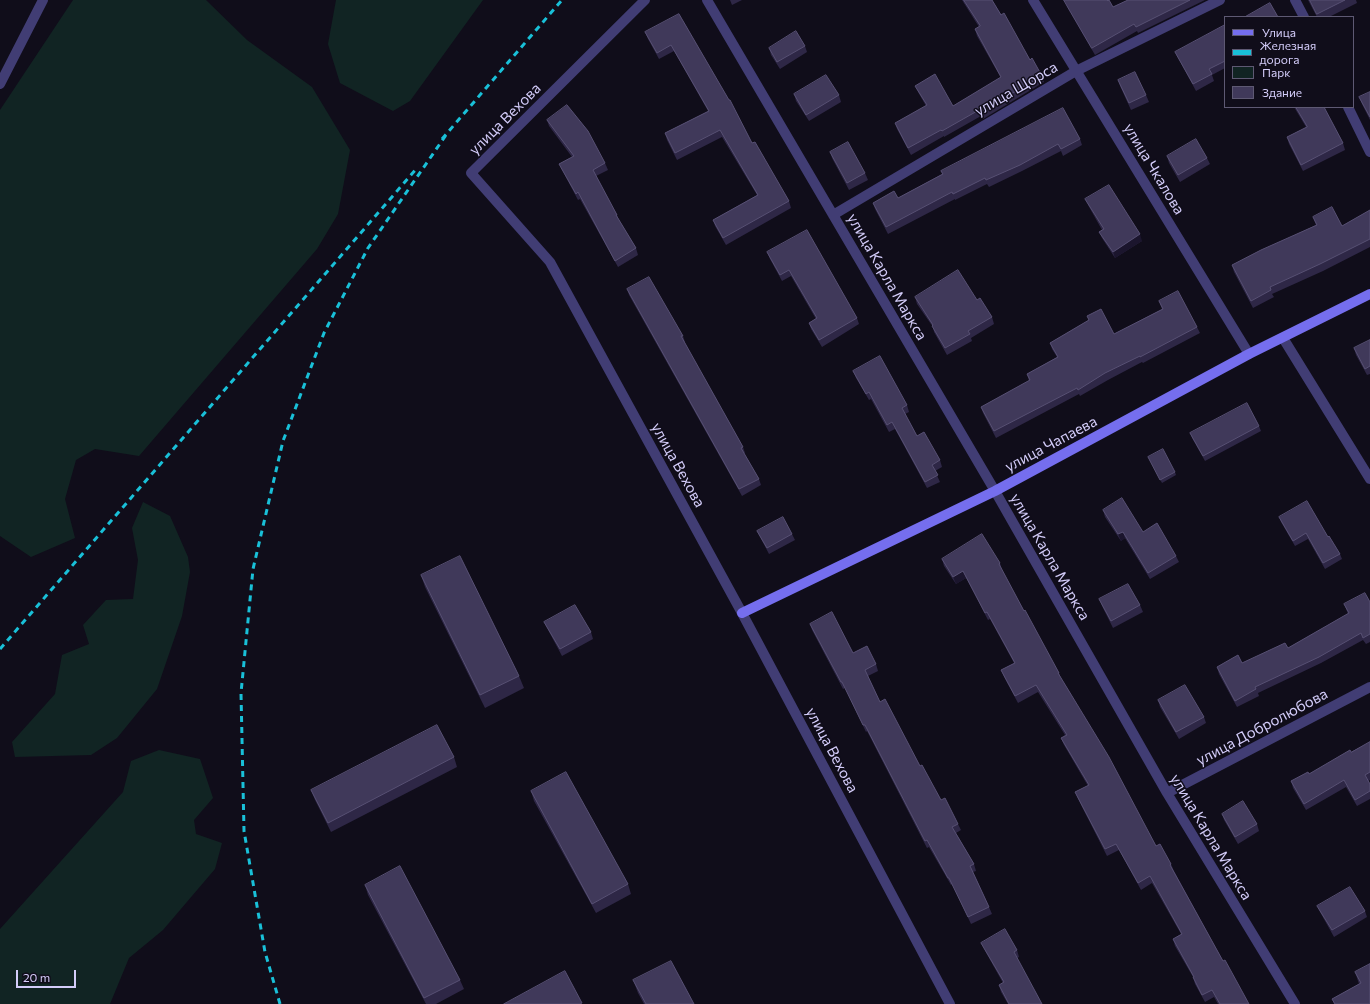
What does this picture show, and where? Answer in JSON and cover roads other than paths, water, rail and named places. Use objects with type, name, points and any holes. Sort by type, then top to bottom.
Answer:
[{"type":"street","points":[[0,84],[43,0]]},
{"type":"street","name":"улица Вехова","points":[[645,0],[471,173],[550,262],[742,613],[950,1004]]},
{"type":"street","name":"улица Карла Маркса","points":[[706,0],[995,491],[1167,793],[1295,1004]]},
{"type":"street","name":"улица Чкалова","points":[[1033,0],[1249,354]]},
{"type":"street","name":"улица Щорса","points":[[833,215],[1076,71],[1220,0]]},
{"type":"street","points":[[1295,0],[1303,16]]},
{"type":"street","points":[[1348,108],[1370,152]]},
{"type":"street","name":"улица Чапаева","points":[[742,613],[995,491],[1249,354],[1370,294]]},
{"type":"street","points":[[1283,338],[1370,479]]},
{"type":"street","name":"улица Добролюбова","points":[[1167,793],[1370,687]]},
{"type":"railway","points":[[442,139],[562,0]]},
{"type":"railway","points":[[280,1004],[265,952],[244,831],[241,693],[253,569],[283,441],[324,333],[368,248],[446,135]]},
{"type":"railway","points":[[0,649],[417,168]]}]
